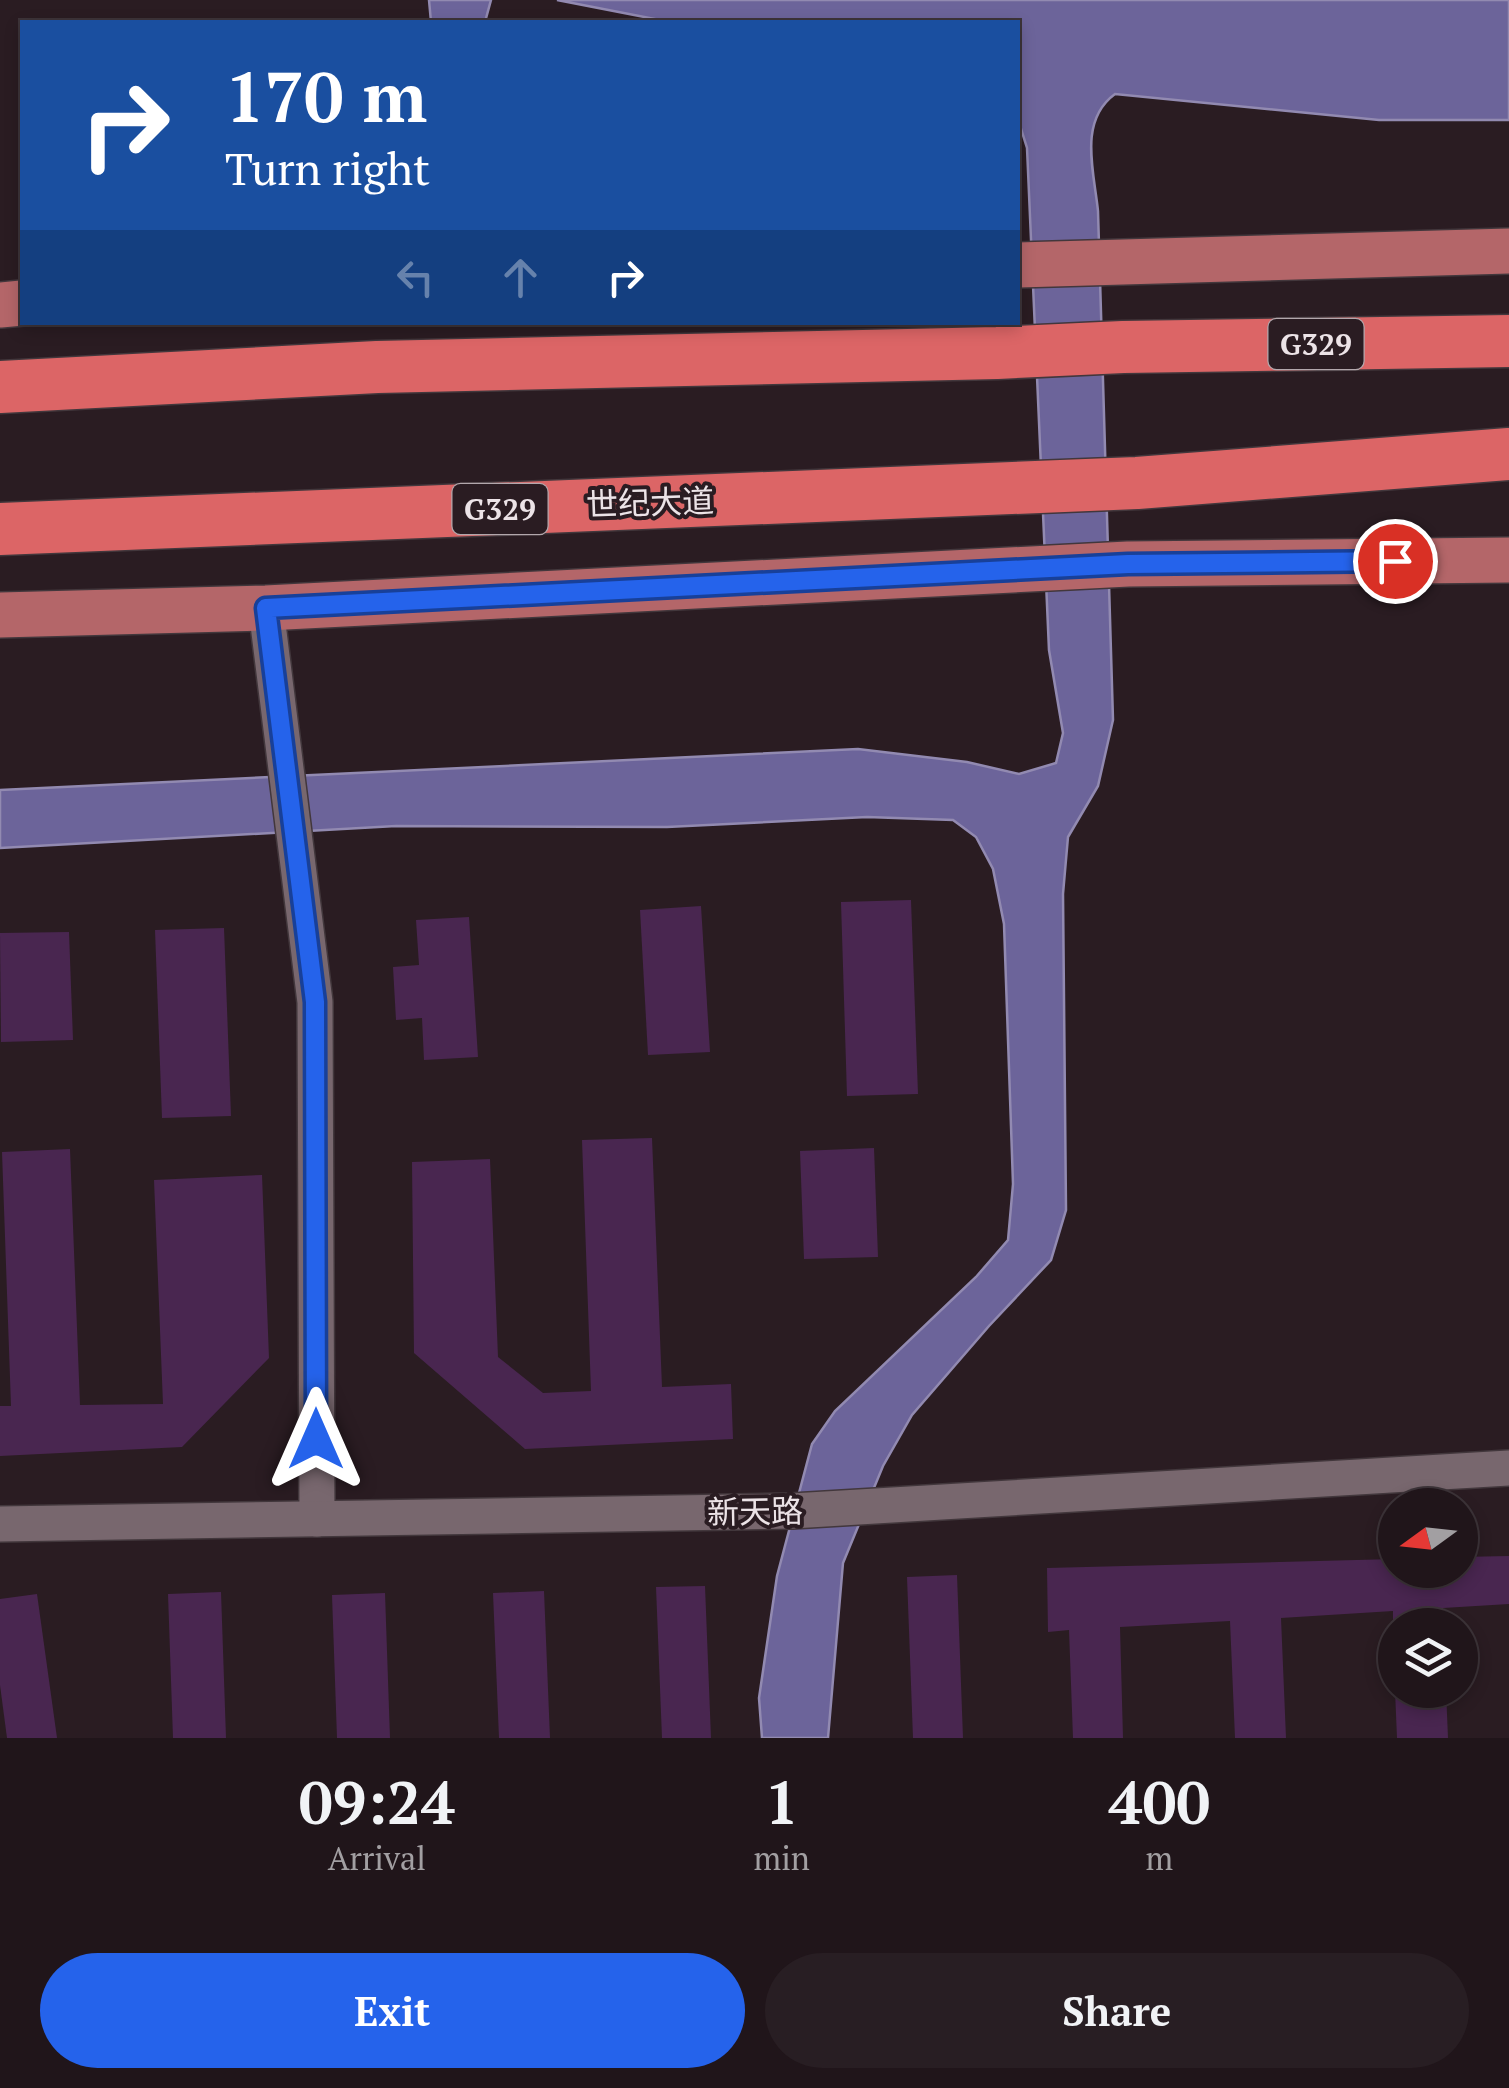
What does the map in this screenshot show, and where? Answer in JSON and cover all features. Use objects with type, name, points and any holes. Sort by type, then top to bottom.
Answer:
[{"type":"highway","name":"G329","points":[[0,387],[377,367],[1509,341]]},
{"type":"highway","name":"世纪大道","points":[[0,529],[1137,483],[1509,454]]},
{"type":"main road","points":[[1020,265],[1509,251]]},
{"type":"main road","points":[[0,614],[266,608],[1128,564],[1509,560]]},
{"type":"street","points":[[266,608],[315,1002],[317,1519]]},
{"type":"street","name":"新天路","points":[[0,1524],[792,1511],[1509,1468]]},
{"type":"shaded area","points":[[429,0],[491,0],[486,20],[431,20]]},
{"type":"shaded area","points":[[557,0],[1509,0],[1509,120],[1379,120],[1115,94],[1096,118],[1091,148],[1098,211],[1113,720],[1098,786],[1068,837],[1063,894],[1066,1210],[1051,1260],[912,1415],[883,1466],[843,1563],[828,1738],[762,1738],[759,1698],[777,1576],[812,1444],[835,1411],[976,1277],[1008,1240],[1013,1184],[1004,924],[993,869],[976,837],[953,820],[867,817],[667,827],[396,826],[0,848],[0,790],[858,749],[967,762],[1019,774],[1056,763],[1063,733],[1049,650],[1027,148],[1020,125],[1020,20],[660,20]]},
{"type":"building","points":[[911,900],[918,1094],[847,1096],[841,902]]},
{"type":"building","points":[[701,906],[710,1052],[648,1055],[640,910]]},
{"type":"building","points":[[469,917],[478,1057],[424,1060],[422,1018],[396,1020],[393,967],[419,965],[416,920]]},
{"type":"building","points":[[224,928],[231,1116],[162,1118],[155,930]]},
{"type":"building","points":[[69,932],[73,1040],[1,1042],[0,933]]},
{"type":"building","points":[[652,1138],[662,1387],[731,1384],[733,1439],[525,1449],[414,1353],[412,1162],[490,1159],[498,1357],[543,1393],[591,1391],[582,1140]]},
{"type":"building","points":[[874,1148],[878,1257],[804,1259],[800,1151]]},
{"type":"building","points":[[70,1149],[80,1405],[163,1404],[154,1180],[262,1175],[269,1358],[182,1447],[0,1456],[0,1406],[11,1406],[2,1152]]},
{"type":"building","points":[[1509,1556],[1509,1604],[1378,1608],[1378,1612],[1281,1618],[1286,1738],[1235,1738],[1230,1621],[1120,1627],[1123,1738],[1073,1738],[1069,1630],[1048,1632],[1047,1568],[1378,1559],[1378,1588],[1478,1588],[1478,1557]]},
{"type":"building","points":[[957,1575],[963,1738],[913,1738],[907,1577]]},
{"type":"building","points":[[705,1586],[711,1738],[662,1738],[656,1587]]},
{"type":"building","points":[[544,1591],[550,1738],[499,1738],[493,1593]]},
{"type":"building","points":[[221,1592],[226,1738],[173,1738],[168,1594]]},
{"type":"building","points":[[385,1593],[390,1738],[337,1738],[332,1595]]},
{"type":"building","points":[[37,1594],[57,1738],[7,1738],[0,1685],[0,1599]]},
{"type":"building","points":[[1396,1708],[1447,1708],[1448,1738],[1397,1738]]},
{"type":"route","points":[[316,1439],[315,1002],[266,608],[1128,564],[1395,561]]}]
